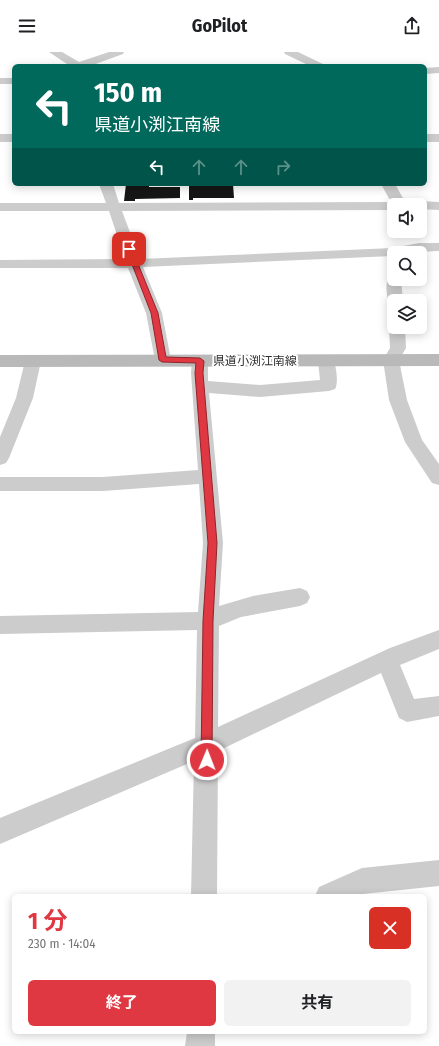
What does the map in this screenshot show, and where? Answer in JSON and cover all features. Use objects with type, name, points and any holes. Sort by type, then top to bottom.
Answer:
[{"type":"main road","name":"県道小渕江南線","points":[[0,361],[439,360]]},
{"type":"street","points":[[54,52],[75,64]]},
{"type":"street","points":[[85,64],[120,52]]},
{"type":"street","points":[[289,52],[314,64]]},
{"type":"street","points":[[300,57],[319,52]]},
{"type":"street","points":[[427,71],[439,70]]},
{"type":"street","points":[[0,81],[12,81]]},
{"type":"street","points":[[0,138],[12,138]]},
{"type":"street","points":[[427,138],[439,138]]},
{"type":"street","points":[[107,186],[134,263],[154,313],[162,360]]},
{"type":"street","points":[[389,186],[396,198]]},
{"type":"street","points":[[0,207],[387,206]]},
{"type":"street","points":[[427,206],[439,206]]},
{"type":"street","points":[[407,246],[416,242],[439,247]]},
{"type":"street","points":[[0,264],[134,263],[283,258],[387,252]]},
{"type":"street","points":[[397,334],[398,348],[392,360],[398,400],[414,442],[439,478]]},
{"type":"street","points":[[200,386],[260,391],[329,385],[326,360]]},
{"type":"street","points":[[0,458],[32,375],[33,361]]},
{"type":"street","points":[[200,361],[200,386],[213,543],[208,621],[204,894]]},
{"type":"street","points":[[0,484],[103,484],[158,481],[207,476]]},
{"type":"street","points":[[0,624],[208,621],[217,616],[260,604],[300,597]]},
{"type":"street","points":[[0,831],[207,744],[387,660],[439,639]]},
{"type":"street","points":[[387,660],[407,711],[439,706]]},
{"type":"street","points":[[333,894],[362,881],[439,873]]},
{"type":"street","points":[[200,1046],[201,1034]]},
{"type":"building","points":[[126,186],[180,187],[180,198],[135,199],[135,201],[124,201]]},
{"type":"building","points":[[189,186],[233,186],[234,198],[193,198],[193,200],[189,200]]},
{"type":"route","points":[[129,249],[154,313],[162,360],[200,361],[199,373],[213,543],[208,621],[207,760]]}]
